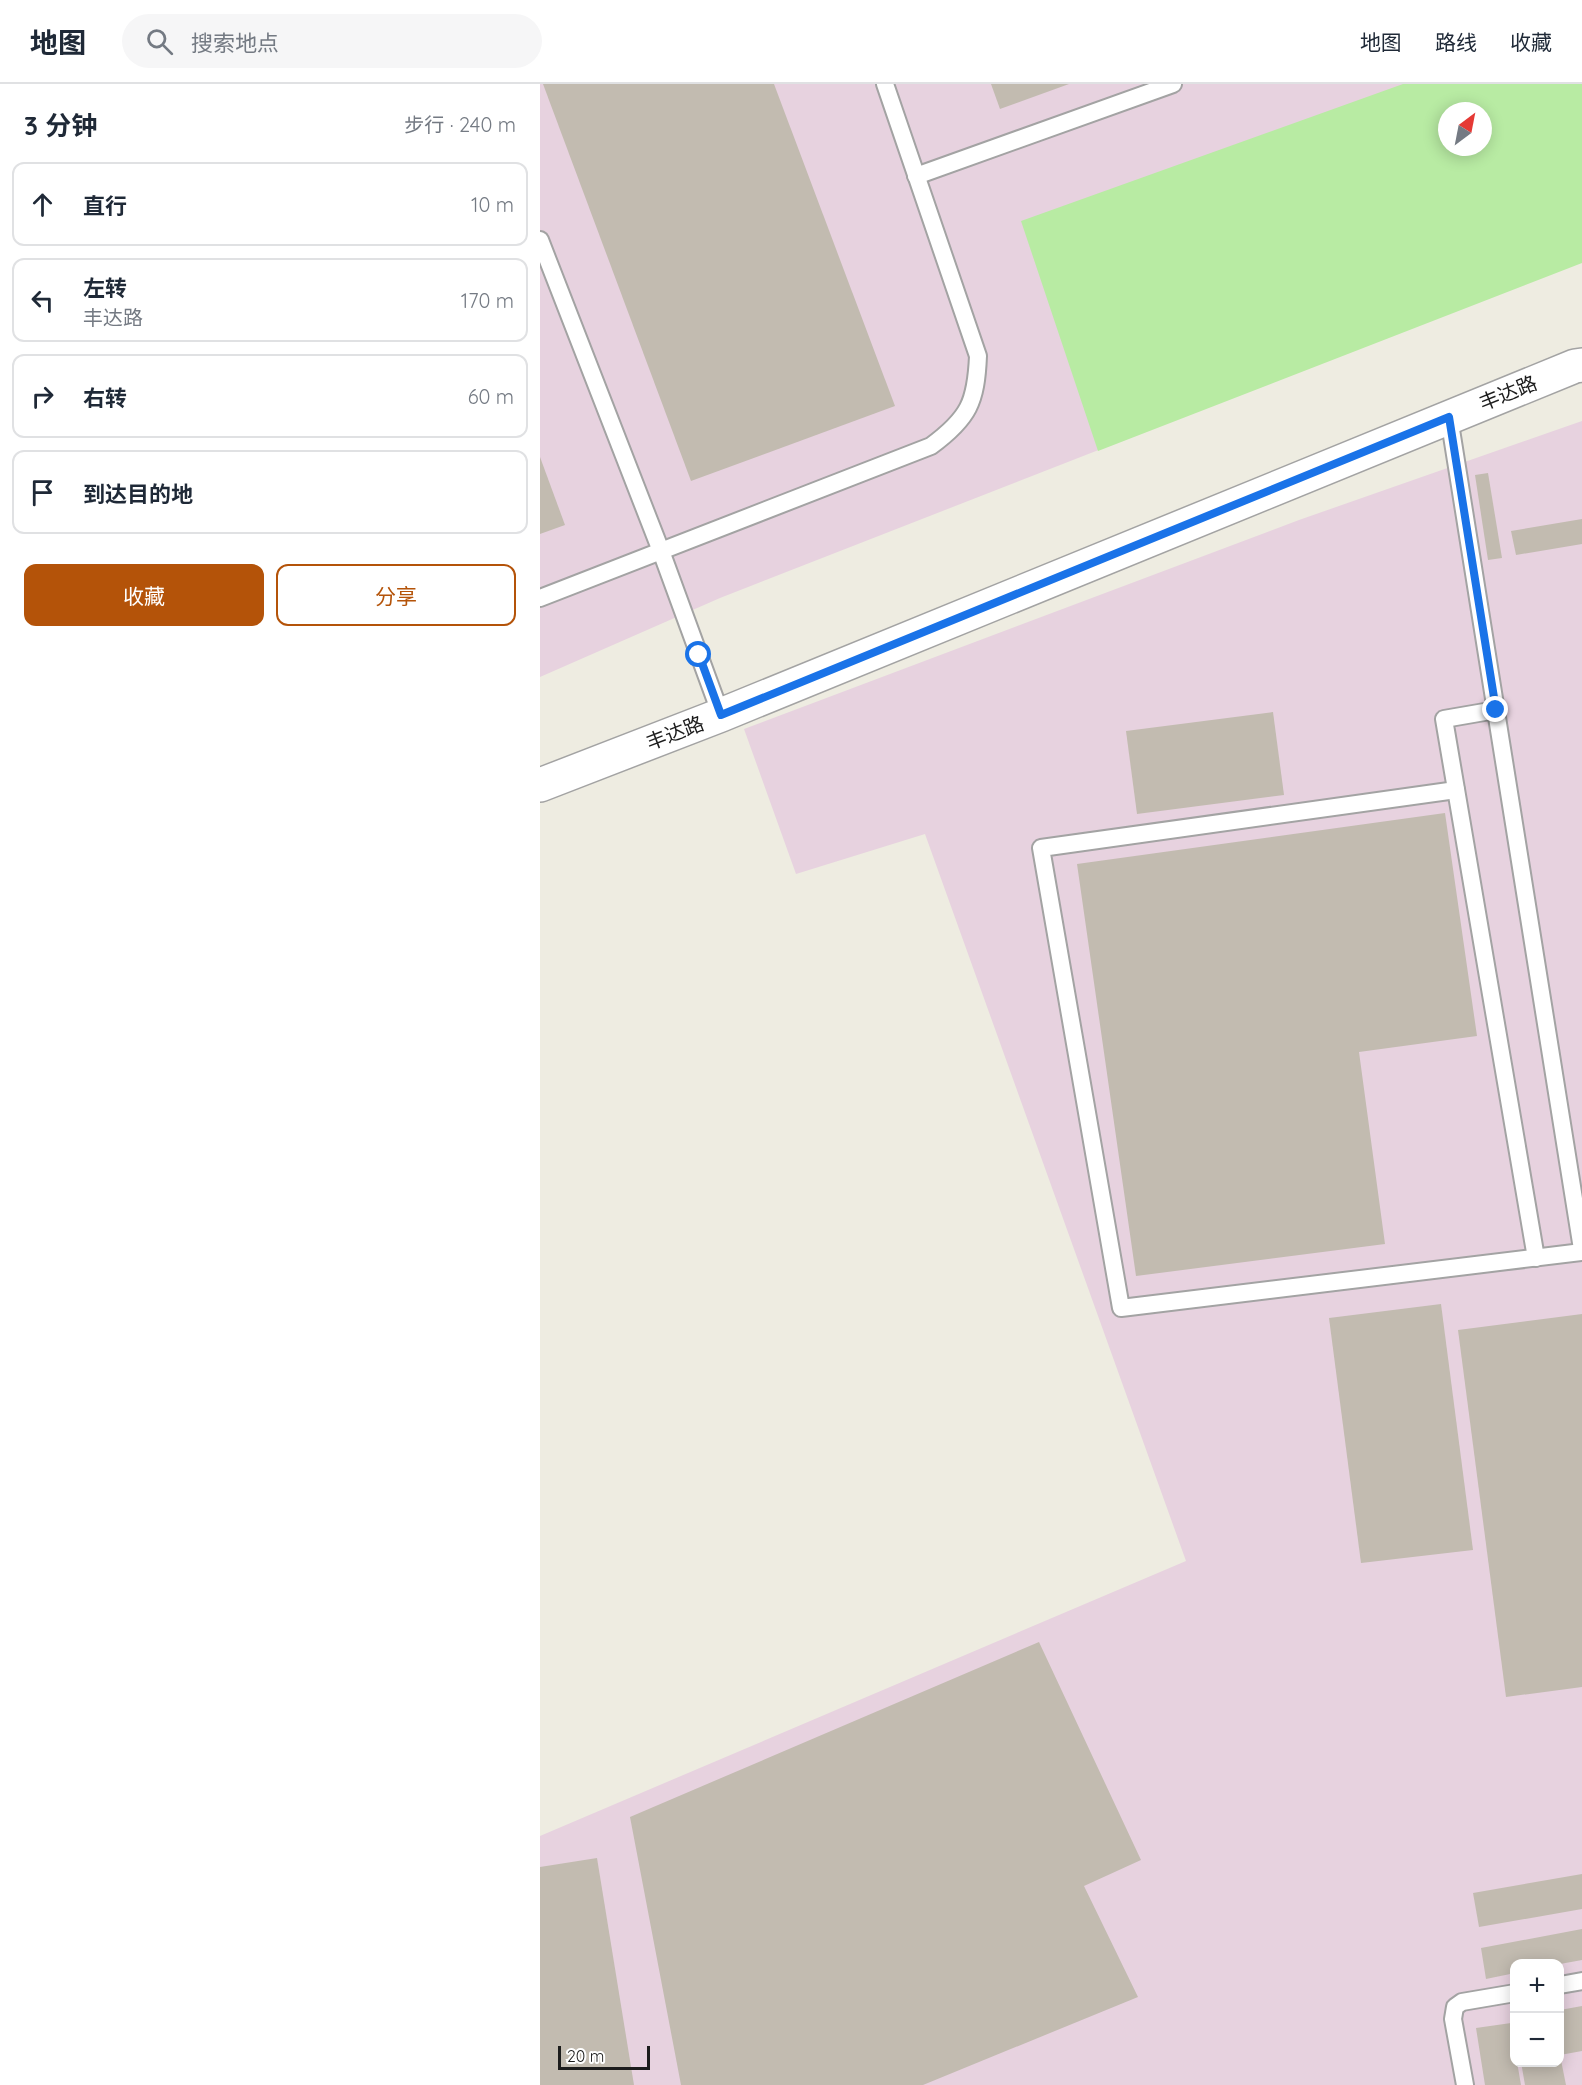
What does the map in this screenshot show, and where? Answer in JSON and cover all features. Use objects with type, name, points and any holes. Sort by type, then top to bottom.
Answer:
[{"type":"street","name":"丰达路","points":[[540,785],[721,715],[1580,364]]},
{"type":"lane","points":[[540,598],[932,446],[951,431],[970,408],[977,384],[978,356],[885,84]]},
{"type":"lane","points":[[916,176],[1173,84]]},
{"type":"lane","points":[[540,240],[661,551],[721,715]]},
{"type":"lane","points":[[1449,417],[1582,1251],[1121,1308],[1041,848],[1456,790]]},
{"type":"lane","points":[[1496,710],[1444,719],[1536,1258]]},
{"type":"lane","points":[[1564,1984],[1582,1981]]},
{"type":"lane","points":[[1465,2085],[1453,2019],[1455,2007],[1462,2002],[1510,1994]]},
{"type":"shaded area","points":[[540,84],[1582,84],[1582,261],[720,598],[540,677]]},
{"type":"shaded area","points":[[1582,421],[1582,2085],[540,2085],[540,1836],[1186,1561],[925,834],[796,874],[744,729],[1299,520]]},
{"type":"green space","points":[[1403,84],[1582,84],[1582,263],[1098,451],[1021,221]]},
{"type":"building","points":[[543,84],[774,84],[895,406],[691,481]]},
{"type":"building","points":[[991,84],[1069,84],[1000,109]]},
{"type":"building","points":[[540,457],[565,525],[540,534]]},
{"type":"building","points":[[1488,473],[1502,558],[1488,560],[1475,475]]},
{"type":"building","points":[[1582,519],[1582,544],[1516,555],[1511,531]]},
{"type":"building","points":[[1273,712],[1284,795],[1137,814],[1126,731]]},
{"type":"building","points":[[1445,813],[1477,1036],[1359,1052],[1385,1244],[1136,1276],[1077,864]]},
{"type":"building","points":[[1441,1304],[1473,1550],[1361,1563],[1329,1318]]},
{"type":"building","points":[[1582,1314],[1582,1687],[1506,1697],[1458,1330]]},
{"type":"building","points":[[1039,1642],[1141,1860],[1084,1886],[1138,1997],[923,2085],[681,2085],[630,1817]]},
{"type":"building","points":[[597,1858],[634,2085],[540,2085],[540,1867]]},
{"type":"building","points":[[1582,1874],[1582,1909],[1479,1927],[1473,1893]]},
{"type":"building","points":[[1582,1929],[1582,1960],[1564,1963],[1564,1959],[1510,1959],[1510,1974],[1486,1979],[1481,1948]]},
{"type":"building","points":[[1582,2006],[1582,2051],[1564,2054],[1564,2009]]},
{"type":"building","points":[[1510,2023],[1510,2067],[1518,2067],[1521,2085],[1485,2085],[1476,2028]]},
{"type":"building","points":[[1522,2067],[1562,2067],[1566,2085],[1525,2085]]},
{"type":"route","points":[[699,655],[721,715],[1449,417],[1496,710]]}]
